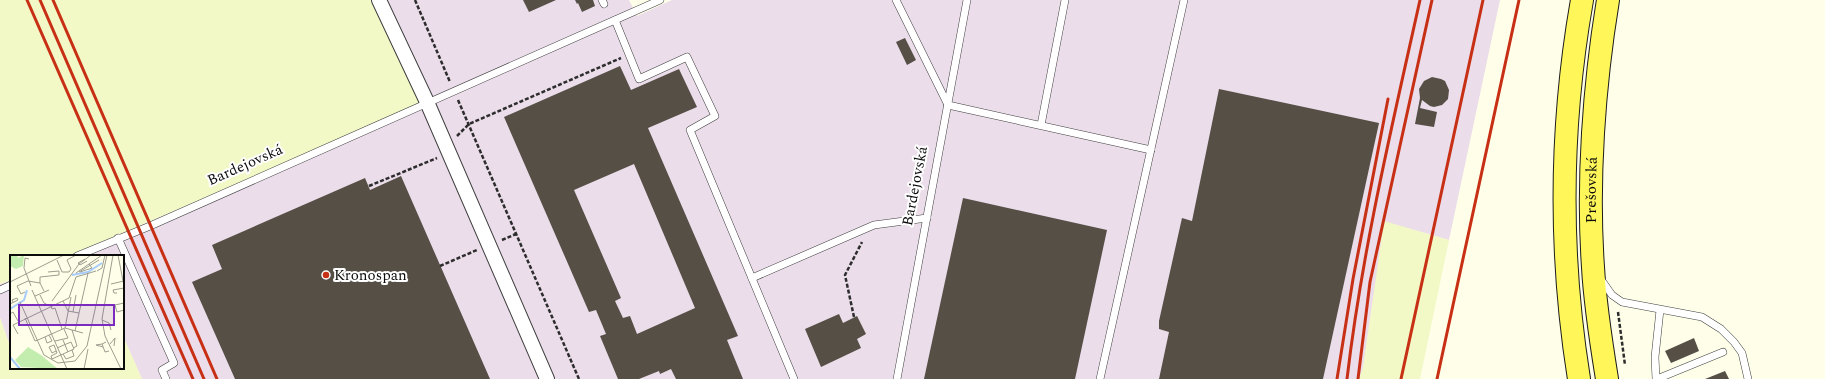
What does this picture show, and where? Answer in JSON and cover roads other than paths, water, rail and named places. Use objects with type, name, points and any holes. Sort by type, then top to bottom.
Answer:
[{"type":"main road","name":"Prešovská","points":[[1579,379],[1574,349],[1568,280],[1565,183],[1571,78],[1582,0]]},
{"type":"main road","name":"Prešovská","points":[[1608,0],[1598,81],[1593,151],[1593,266],[1597,312],[1616,375]]},
{"type":"street","points":[[379,0],[427,102],[547,379]]},
{"type":"lane","name":"Bardejovská","points":[[79,255],[157,223],[454,90],[660,0]]},
{"type":"lane","points":[[896,0],[948,105],[1151,150]]},
{"type":"lane","name":"Bardejovská","points":[[897,379],[967,0]]},
{"type":"lane","points":[[1041,125],[1065,0]]},
{"type":"lane","points":[[1100,379],[1184,0]]},
{"type":"lane","points":[[615,20],[638,79],[688,57],[715,116],[690,130],[794,379]]},
{"type":"lane","points":[[752,278],[874,225],[927,218]]},
{"type":"lane","points":[[118,238],[174,363],[162,370],[166,379]]},
{"type":"lane","points":[[1593,266],[1616,299],[1622,302],[1702,317],[1721,329],[1734,342],[1742,353],[1748,379]]},
{"type":"lane","points":[[0,290],[10,285]]},
{"type":"lane","points":[[1660,310],[1655,357],[1656,379],[1723,352]]},
{"type":"railway","points":[[27,0],[193,379]]},
{"type":"railway","points":[[40,0],[204,379]]},
{"type":"railway","points":[[53,0],[217,379]]},
{"type":"railway","points":[[1347,379],[1353,331],[1369,236],[1420,0]]},
{"type":"railway","points":[[1358,379],[1370,282],[1432,0]]},
{"type":"railway","points":[[1401,379],[1483,0]]},
{"type":"railway","points":[[1437,379],[1519,0]]},
{"type":"railway","points":[[1337,379],[1353,279],[1388,99]]},
{"type":"place","name":"Kronospan","points":[[326,275]]}]
